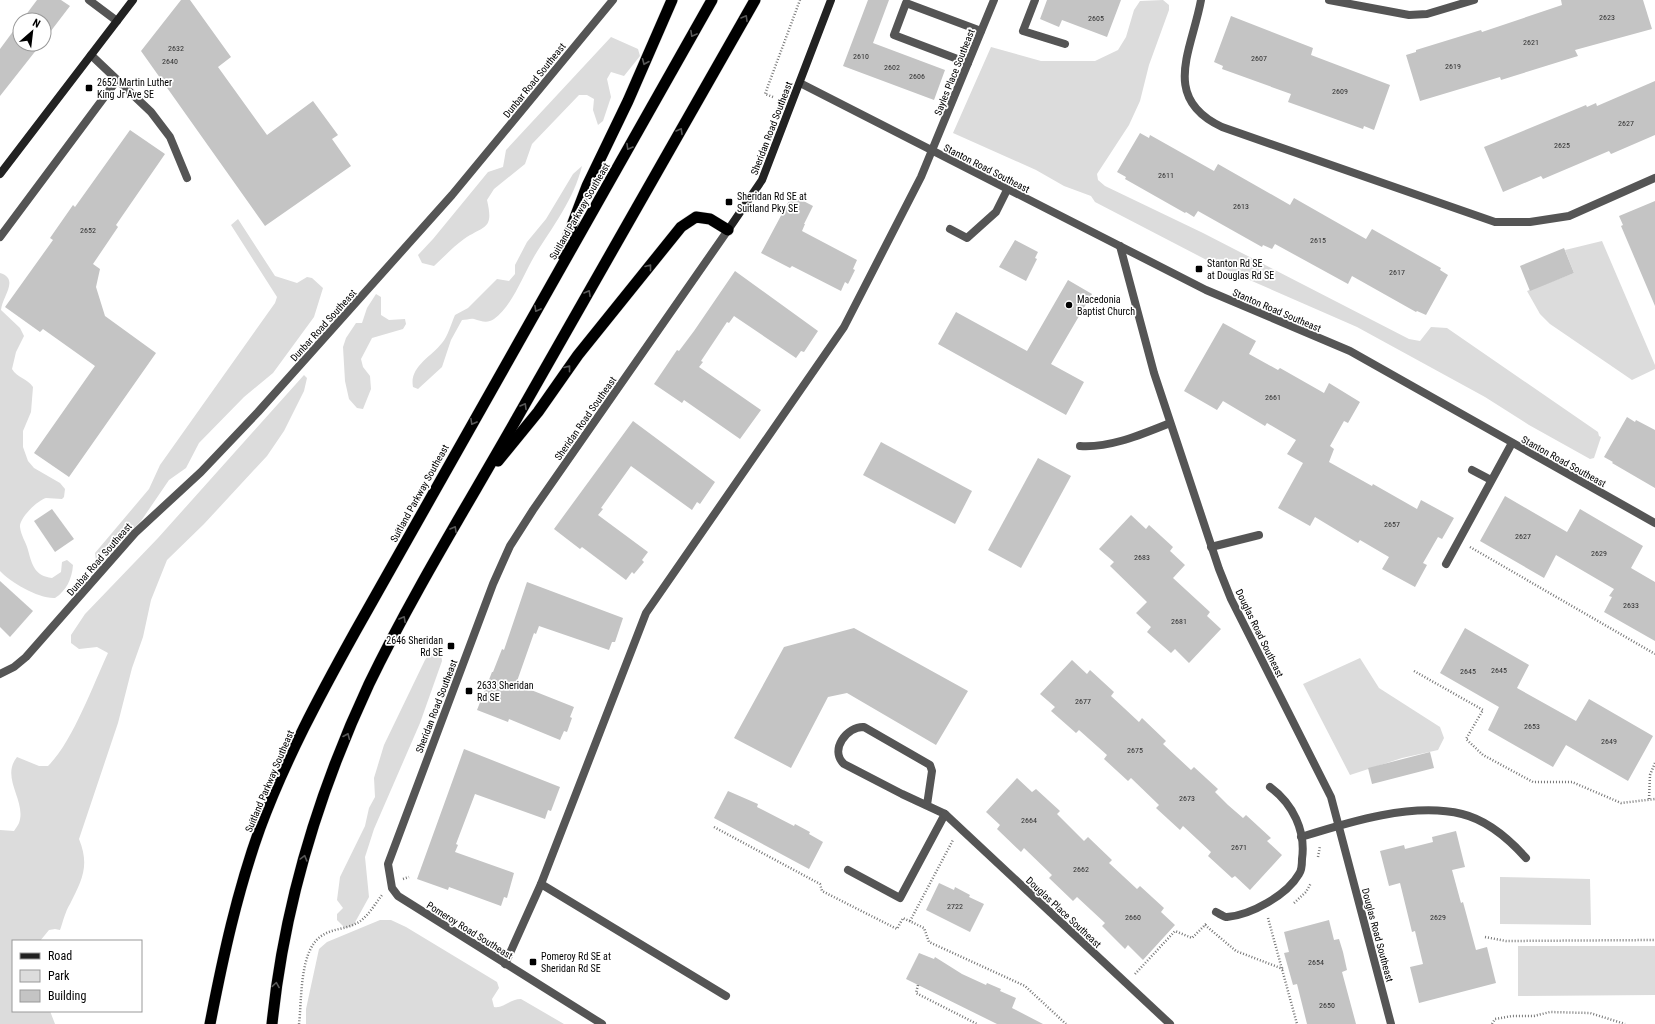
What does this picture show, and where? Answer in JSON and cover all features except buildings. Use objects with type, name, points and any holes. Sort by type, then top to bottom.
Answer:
[{"type":"highway","points":[[548,289],[588,186],[628,101],[672,0]]},
{"type":"highway","name":"Suitland Parkway Southeast","points":[[210,1024],[221,964],[238,897],[260,828],[285,769],[335,668],[712,0]]},
{"type":"highway","points":[[272,1024],[281,957],[296,885],[316,817],[327,785],[354,719],[385,652],[755,0]]},
{"type":"highway","points":[[477,488],[538,412],[578,354],[681,227],[696,217],[710,219],[728,230]]},
{"type":"main road","points":[[0,174],[133,0]]},
{"type":"main road","name":"Sheridan Road Southeast","points":[[728,230],[762,180],[831,0]]},
{"type":"street","points":[[89,0],[117,21]]},
{"type":"street","name":"Dunbar Road Southeast","points":[[0,674],[21,663],[135,533],[221,452],[452,195],[613,0]]},
{"type":"street","name":"Sayles Place Southeast","points":[[505,964],[541,884],[646,613],[844,327],[921,177],[994,0]]},
{"type":"street","points":[[1034,0],[1023,31],[1065,44]]},
{"type":"street","points":[[1202,0],[1184,70],[1185,88],[1191,102],[1202,115],[1222,127],[1495,222],[1530,222],[1569,216],[1655,178]]},
{"type":"street","points":[[1329,0],[1409,15],[1431,13],[1474,0]]},
{"type":"street","points":[[968,63],[894,35],[906,3],[982,31]]},
{"type":"street","points":[[91,55],[151,112],[170,137],[187,178]]},
{"type":"street","points":[[0,237],[117,80]]},
{"type":"street","name":"Stanton Road Southeast","points":[[800,83],[1007,190],[1206,290],[1350,351],[1655,523]]},
{"type":"street","points":[[950,229],[967,238],[996,212],[1007,190]]},
{"type":"street","name":"Sheridan Road Southeast","points":[[388,864],[493,584],[510,546],[533,510],[728,230]]},
{"type":"street","name":"Douglas Road Southeast","points":[[1120,246],[1154,373],[1211,547],[1231,599],[1331,797],[1391,1024]]},
{"type":"street","points":[[1080,446],[1092,447],[1120,441],[1170,422]]},
{"type":"street","points":[[1446,564],[1512,443]]},
{"type":"street","points":[[1472,470],[1491,480]]},
{"type":"street","points":[[1211,547],[1258,535]]},
{"type":"street","name":"Douglas Place Southeast","points":[[927,805],[932,771],[930,765],[864,727],[857,726],[846,735],[840,744],[838,753],[839,759],[844,764],[945,814],[1170,1024]]},
{"type":"street","points":[[1216,912],[1226,917],[1254,911],[1286,889],[1300,873],[1304,850],[1299,822],[1288,805],[1270,787]]},
{"type":"street","points":[[1301,837],[1339,825],[1406,811],[1427,810],[1462,814],[1488,825],[1502,835],[1526,858]]},
{"type":"street","points":[[848,870],[900,898],[945,814]]},
{"type":"street","name":"Pomeroy Road Southeast","points":[[388,864],[392,888],[398,896],[602,1024]]},
{"type":"street","points":[[541,884],[726,996]]},
{"type":"path","points":[[773,97],[765,94],[800,0]]},
{"type":"path","points":[[1459,539],[1468,546],[1655,654]]},
{"type":"path","points":[[1414,671],[1482,710],[1466,739],[1483,756],[1533,782],[1572,782],[1621,803],[1655,799]]},
{"type":"path","points":[[1649,800],[1650,775],[1655,763]]},
{"type":"path","points":[[714,827],[820,884],[822,891],[897,929],[903,918],[924,928],[929,942],[1025,986],[1066,1024]]},
{"type":"path","points":[[910,921],[959,827]]},
{"type":"path","points":[[1317,860],[1320,846],[1325,844],[1321,831]]},
{"type":"path","points":[[1288,906],[1298,900],[1306,892],[1313,878]]},
{"type":"path","points":[[299,1024],[306,956],[312,944],[323,935],[356,924],[366,916],[382,895]]},
{"type":"path","points":[[1127,984],[1175,931],[1192,938],[1216,912]]},
{"type":"path","points":[[1274,914],[1267,917],[1284,970],[1297,1024]]},
{"type":"path","points":[[1204,925],[1236,951],[1284,970]]},
{"type":"path","points":[[1485,937],[1506,941],[1655,940]]},
{"type":"path","points":[[918,985],[916,993],[977,1024]]},
{"type":"path","points":[[1492,1024],[1495,1019],[1512,1016],[1534,1016],[1550,1012],[1590,1013],[1625,1024]]},
{"type":"green space","points":[[1163,0],[1169,5],[1169,10],[1149,65],[1140,101],[1129,125],[1097,174],[1098,180],[1105,186],[1203,233],[1409,339],[1420,341],[1431,327],[1447,328],[1598,432],[1599,436],[1601,437],[1594,458],[1590,459],[1529,425],[1485,397],[1357,327],[1222,268],[1095,202],[1091,196],[1064,186],[1036,170],[953,133],[991,47],[1041,61],[1095,61],[1118,50],[1126,37],[1134,10],[1140,1]]},
{"type":"green space","points":[[611,37],[638,49],[640,56],[624,76],[611,72],[607,79],[611,97],[603,121],[598,125],[593,110],[594,99],[587,95],[579,95],[532,144],[525,164],[494,189],[487,200],[489,217],[486,226],[460,242],[434,266],[422,263],[418,255],[488,172],[503,167],[506,150]]},
{"type":"green space","points":[[582,166],[574,190],[556,223],[535,255],[512,298],[500,314],[494,319],[484,322],[473,319],[462,320],[451,340],[442,367],[418,389],[413,387],[414,374],[422,363],[444,340],[455,315],[468,308],[497,279],[509,281],[515,274],[515,265],[527,242],[546,219],[573,174]]},
{"type":"green space","points":[[238,219],[275,276],[297,283],[307,277],[312,278],[323,288],[314,317],[273,373],[244,397],[199,443],[186,468],[169,480],[141,521],[106,557],[96,561],[95,553],[149,489],[160,465],[275,303],[277,297],[231,225]]},
{"type":"green space","points":[[1602,241],[1655,365],[1655,369],[1632,380],[1550,324],[1540,314],[1527,291],[1574,273],[1565,250]]},
{"type":"green space","points":[[0,273],[9,279],[8,289],[1,310],[20,328],[24,336],[16,352],[12,369],[33,387],[31,412],[23,431],[23,447],[28,461],[34,468],[60,483],[65,489],[64,497],[62,499],[46,498],[34,506],[26,514],[20,527],[33,565],[42,575],[52,578],[61,572],[62,562],[67,560],[73,565],[68,584],[55,598],[48,598],[33,593],[11,580],[0,571]]},
{"type":"green space","points":[[376,294],[381,297],[381,315],[389,320],[405,319],[406,324],[403,329],[372,338],[361,359],[363,367],[370,376],[371,389],[363,409],[357,408],[349,399],[345,381],[343,347],[346,338],[356,323],[362,323],[367,308]]},
{"type":"green space","points":[[304,375],[307,378],[304,391],[284,431],[267,456],[204,524],[167,560],[151,600],[143,637],[132,668],[118,723],[79,839],[84,857],[83,873],[60,930],[49,930],[41,940],[12,940],[12,1012],[50,1012],[55,1024],[0,1024],[0,830],[14,831],[19,823],[21,815],[20,806],[12,781],[11,773],[13,765],[17,757],[39,766],[48,766],[57,756],[74,729],[108,653],[97,647],[79,649],[71,643],[71,635],[85,614],[158,538]]},
{"type":"green space","points":[[435,652],[441,654],[442,661],[420,723],[374,829],[365,857],[369,897],[353,926],[345,928],[337,920],[337,914],[343,908],[337,900],[340,877],[365,826],[369,808],[375,797],[374,778],[384,745],[425,660],[429,654]]},
{"type":"green space","points":[[1360,658],[1379,688],[1440,727],[1444,738],[1438,750],[1402,758],[1350,775],[1303,684]]},
{"type":"green space","points":[[1500,877],[1590,879],[1591,925],[1500,924]]},
{"type":"green space","points":[[380,920],[391,920],[406,927],[497,982],[499,988],[492,999],[494,1007],[500,1007],[517,999],[521,999],[564,1024],[306,1024],[306,1009],[319,949],[327,942]]},
{"type":"green space","points":[[1518,946],[1655,946],[1655,995],[1518,996]]},
{"type":"place","name":"2652 Martin Luther King Jr Ave SE","points":[[89,88]]},
{"type":"place","name":"Sheridan Rd SE at Suitland Pky SE","points":[[729,202]]},
{"type":"place","name":"Stanton Rd SE at Douglas Rd SE","points":[[1199,269]]},
{"type":"place","name":"Macedonia Baptist Church","points":[[1069,305]]},
{"type":"place","name":"2646 Sheridan Rd SE","points":[[451,646]]},
{"type":"place","name":"2633 Sheridan Rd SE","points":[[469,691]]},
{"type":"place","name":"Pomeroy Rd SE at Sheridan Rd SE","points":[[533,962]]}]
